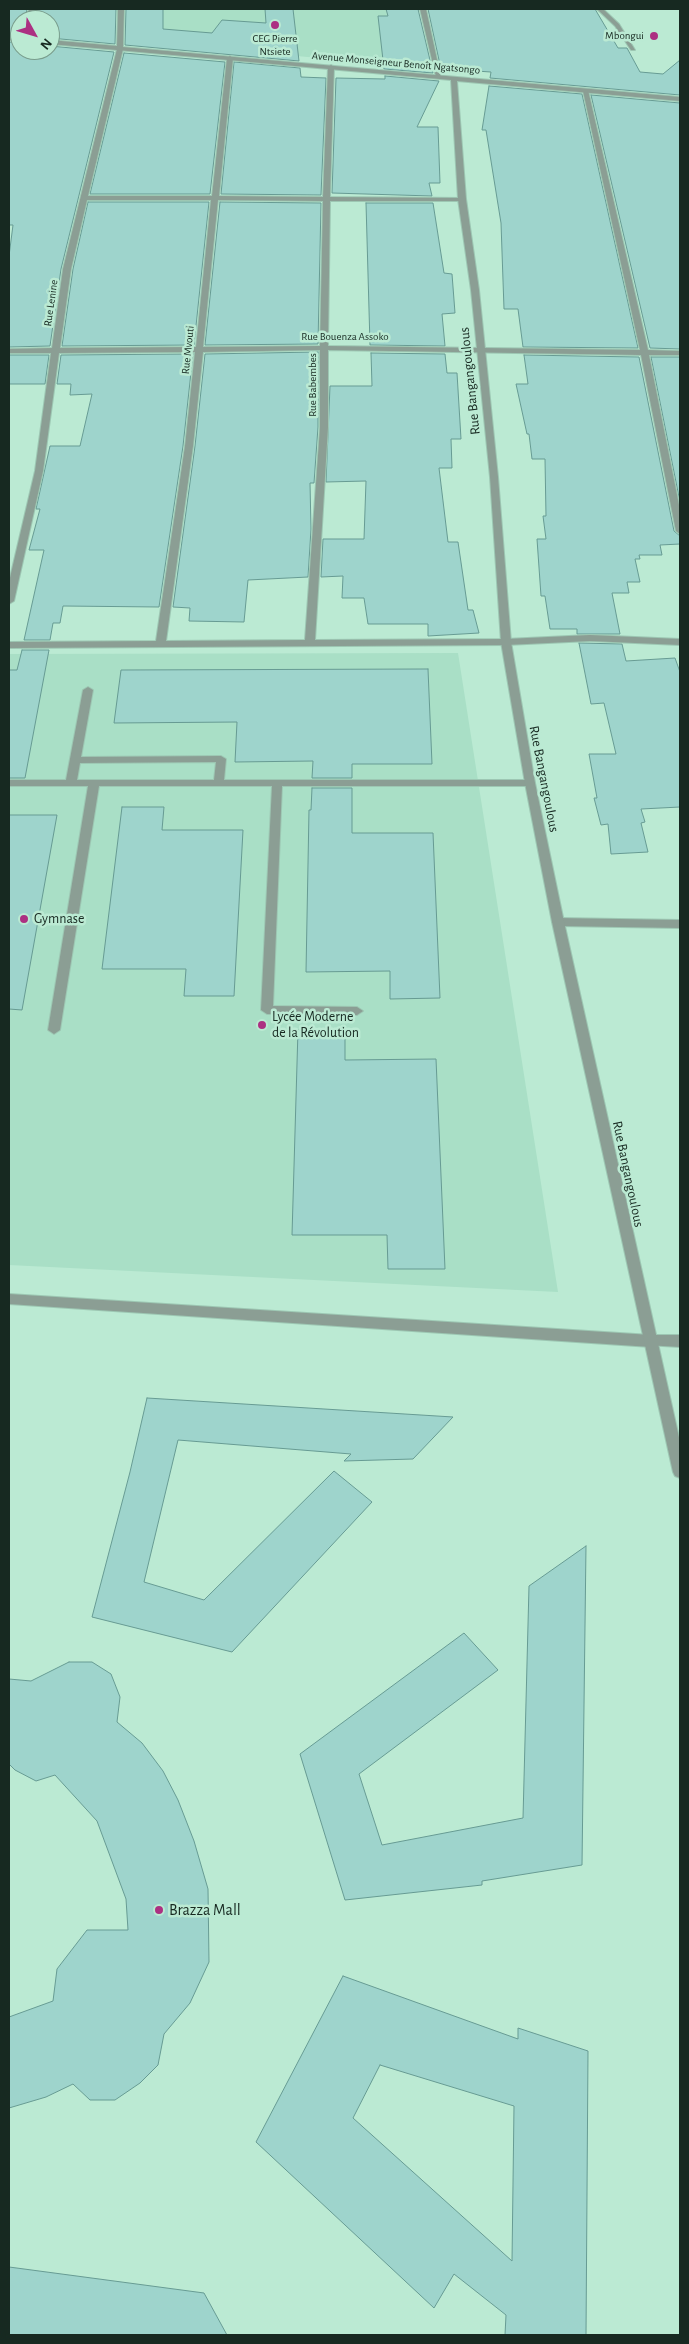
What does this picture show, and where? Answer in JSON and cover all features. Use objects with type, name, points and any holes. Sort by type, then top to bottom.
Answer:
[{"type":"street","name":"Rue Lenine","points":[[9,601],[39,471],[67,269],[120,49],[121,9]]},
{"type":"street","points":[[423,9],[440,77]]},
{"type":"street","points":[[600,9],[617,25],[633,49]]},
{"type":"street","name":"Avenue Monseigneur Benoît Ngatsongo","points":[[60,43],[680,99]]},
{"type":"street","name":"Rue Mvouti","points":[[160,643],[200,350],[213,198],[230,58]]},
{"type":"street","name":"Rue Babembes","points":[[310,643],[324,427],[324,256],[328,197],[331,67]]},
{"type":"street","name":"Rue Bangangoulous","points":[[454,79],[462,200],[475,290],[494,477],[506,642],[530,784],[558,922],[680,1472]]},
{"type":"street","points":[[586,91],[645,353],[680,531]]},
{"type":"street","points":[[85,198],[328,197],[462,200]]},
{"type":"street","name":"Rue Bouenza Assoko","points":[[9,351],[325,348],[680,353]]},
{"type":"street","points":[[9,645],[506,642],[590,638],[680,642]]},
{"type":"street","points":[[71,783],[88,690]]},
{"type":"street","points":[[74,760],[221,759],[219,783]]},
{"type":"street","points":[[9,782],[530,784]]},
{"type":"street","points":[[54,1030],[94,783]]},
{"type":"street","points":[[276,784],[267,1010],[357,1011]]},
{"type":"street","points":[[558,922],[680,924]]},
{"type":"street","points":[[9,1299],[680,1342]]},
{"type":"shaded area","name":"CEG Pierre Ntsiete","points":[[132,9],[414,9],[430,68],[130,41]]},
{"type":"shaded area","name":"Lycée Moderne de la Révolution","points":[[458,653],[558,1292],[9,1265],[9,654]]},
{"type":"building","points":[[9,9],[27,9],[10,10],[9,34]]},
{"type":"building","points":[[116,9],[115,44],[60,39],[60,10],[37,10]]},
{"type":"building","points":[[126,9],[163,9],[163,29],[212,33],[222,20],[266,23],[265,9],[293,9],[299,61],[125,45]]},
{"type":"building","points":[[386,9],[418,9],[433,73],[384,69],[378,16],[388,16]]},
{"type":"building","points":[[428,9],[595,9],[618,48],[627,48],[640,72],[663,74],[680,60],[680,95],[490,78],[491,72],[445,69],[442,74]]},
{"type":"building","points":[[9,42],[10,60],[60,60],[60,47],[114,52],[61,269],[50,346],[9,347],[9,256],[13,225],[9,225]]},
{"type":"building","points":[[124,53],[225,62],[210,194],[90,194]]},
{"type":"building","points":[[234,62],[300,68],[301,77],[326,78],[321,195],[221,194]]},
{"type":"building","points":[[385,76],[439,81],[417,127],[438,127],[440,183],[429,183],[432,196],[332,193],[336,78],[385,79]]},
{"type":"building","points":[[489,86],[582,94],[638,348],[523,347],[518,309],[504,309],[501,223],[486,130],[482,130]]},
{"type":"building","points":[[591,95],[680,103],[680,349],[650,348]]},
{"type":"building","points":[[88,202],[209,202],[194,345],[62,346],[73,269]]},
{"type":"building","points":[[220,202],[321,203],[318,344],[205,345]]},
{"type":"building","points":[[366,203],[433,203],[444,273],[452,274],[455,313],[442,314],[445,346],[370,345]]},
{"type":"building","points":[[318,352],[318,427],[314,483],[310,483],[311,529],[308,577],[248,580],[244,622],[189,621],[190,608],[173,607],[195,446],[205,354]]},
{"type":"building","points":[[371,353],[445,354],[447,373],[457,373],[461,439],[451,439],[452,468],[439,468],[448,542],[458,542],[468,610],[473,610],[479,633],[428,636],[428,624],[368,624],[364,598],[342,598],[343,576],[321,577],[323,539],[364,539],[366,481],[326,482],[330,386],[372,386]]},
{"type":"building","points":[[193,354],[183,446],[159,607],[63,606],[60,623],[53,623],[50,640],[24,640],[44,550],[29,550],[40,509],[36,509],[50,446],[80,446],[92,394],[70,395],[71,384],[57,384],[61,355]]},
{"type":"building","points":[[9,355],[49,355],[45,384],[9,384]]},
{"type":"building","points":[[524,355],[639,357],[674,531],[680,536],[680,544],[660,545],[662,555],[639,555],[640,559],[635,559],[640,582],[627,582],[629,593],[612,593],[620,634],[577,634],[577,629],[550,629],[545,596],[541,596],[537,539],[546,539],[543,516],[546,516],[545,459],[532,459],[529,434],[527,434],[516,384],[528,384]]},
{"type":"building","points":[[651,357],[680,357],[680,502]]},
{"type":"building","points":[[579,643],[622,644],[626,661],[675,658],[680,672],[680,807],[641,809],[645,822],[641,823],[648,852],[611,854],[608,824],[601,825],[594,798],[597,798],[589,754],[616,754],[604,703],[591,704]]},
{"type":"building","points":[[22,650],[49,650],[25,778],[9,778],[9,670],[17,670]]},
{"type":"building","points":[[428,669],[432,764],[352,764],[352,778],[312,778],[313,761],[235,762],[237,722],[114,723],[121,670]]},
{"type":"building","points":[[312,788],[352,788],[352,833],[433,833],[440,998],[390,999],[390,971],[306,972],[309,810],[311,810]]},
{"type":"building","points":[[122,807],[164,807],[162,830],[243,830],[234,996],[184,996],[186,969],[102,969]]},
{"type":"building","name":"Gymnase","points":[[9,815],[57,815],[22,1010],[9,1009]]},
{"type":"building","points":[[298,1030],[345,1030],[345,1060],[436,1059],[445,1269],[388,1269],[387,1235],[292,1235]]},
{"type":"building","points":[[147,1398],[453,1417],[413,1459],[344,1461],[351,1454],[178,1440],[144,1582],[204,1600],[334,1471],[372,1502],[232,1652],[92,1617],[130,1472]]},
{"type":"building","points":[[586,1546],[582,1865],[482,1881],[482,1885],[345,1900],[300,1754],[464,1633],[498,1670],[359,1774],[382,1845],[523,1818],[529,1586]]},
{"type":"building","points":[[69,1662],[92,1662],[111,1674],[120,1697],[117,1722],[142,1743],[163,1771],[178,1800],[194,1841],[208,1889],[209,1962],[190,2003],[164,2034],[158,2065],[140,2083],[115,2100],[90,2100],[73,2084],[46,2097],[9,2108],[9,2017],[53,2001],[57,1969],[87,1930],[128,1930],[126,1899],[97,1821],[55,1775],[36,1781],[15,1770],[9,1764],[9,1679],[31,1681]]},
{"type":"building","points":[[343,1976],[518,2039],[518,2028],[588,2051],[586,2335],[505,2335],[506,2315],[454,2274],[434,2308],[256,2142]],"holes":[[[380,2065],[514,2106],[512,2261],[353,2118]]]},
{"type":"building","points":[[9,2267],[204,2293],[227,2335],[9,2335]]},
{"type":"place","name":"CEG Pierre Ntsiete","points":[[275,25]]},
{"type":"place","name":"Mbongui","points":[[654,36]]},
{"type":"place","name":"Gymnase","points":[[24,919]]},
{"type":"place","name":"Lycée Moderne de la Révolution","points":[[262,1025]]},
{"type":"place","name":"Brazza Mall","points":[[159,1910]]}]
